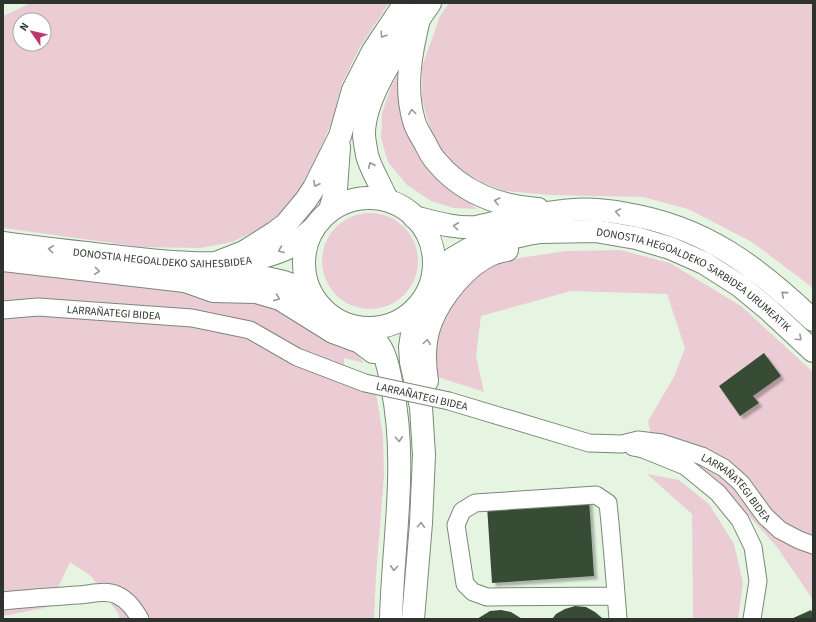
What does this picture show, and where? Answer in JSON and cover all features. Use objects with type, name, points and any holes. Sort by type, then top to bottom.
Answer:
[{"type":"main road","points":[[216,263],[244,252],[274,234],[286,224],[302,206],[314,188],[340,136],[353,90],[373,51],[405,3]]},
{"type":"main road","points":[[387,200],[367,156],[364,133],[368,112],[376,89],[389,65],[425,11]]},
{"type":"main road","points":[[425,11],[412,47],[409,86],[414,122],[435,161],[455,181],[486,198],[524,208],[563,210]]},
{"type":"main road","points":[[330,210],[336,189],[340,136]]},
{"type":"main road","points":[[368,198],[387,200],[404,207],[414,216],[429,236],[434,256],[433,277],[427,293],[416,308],[400,321],[380,328],[359,328],[340,322],[324,311],[312,295],[306,279],[304,262],[306,245],[313,229],[330,210],[348,201],[368,198]]},
{"type":"main road","name":"DONOSTIA HEGOALDEKO SARBIDEA URUMEATIK","points":[[563,210],[584,209],[611,211],[648,217],[682,228],[716,244],[751,266],[794,301],[813,320]]},
{"type":"main road","points":[[414,216],[457,226],[476,227],[520,217],[563,210]]},
{"type":"main road","name":"DONOSTIA HEGOALDEKO SAIHESBIDEA","points":[[3,243],[182,264],[216,263],[251,260],[272,254],[293,245],[313,229]]},
{"type":"main road","name":"DONOSTIA HEGOALDEKO SARBIDEA URUMEATIK","points":[[564,233],[595,231],[636,238],[670,248],[704,263],[740,286],[759,301],[813,351]]},
{"type":"main road","points":[[433,277],[452,259],[469,249],[480,245],[541,232],[564,233]]},
{"type":"main road","points":[[421,407],[428,389],[426,371],[426,341],[431,322],[457,281],[467,271],[492,254],[564,233]]},
{"type":"main road","name":"DONOSTIA HEGOALDEKO SAIHESBIDEA","points":[[3,260],[185,281],[266,278],[301,288],[312,295]]},
{"type":"main road","points":[[185,281],[212,291],[256,292],[280,299],[333,332],[353,339],[366,346],[378,357],[391,382]]},
{"type":"main road","points":[[413,619],[423,494],[424,455],[421,407],[411,362],[410,347],[416,308]]},
{"type":"main road","points":[[359,328],[381,346],[385,355],[398,422],[400,491],[391,619]]},
{"type":"street","name":"LARRAÑATEGI BIDEA","points":[[3,310],[38,307],[192,318],[250,330],[297,357],[365,383],[449,401],[589,443],[622,444],[638,440],[662,443],[702,456],[724,468],[741,483],[764,516],[780,530],[799,540],[813,545]]},
{"type":"street","points":[[622,444],[643,450],[685,466],[718,493],[740,520],[753,547],[758,581],[752,619]]},
{"type":"street","points":[[616,596],[487,596],[473,592],[465,584],[456,525],[462,511],[475,502],[596,494],[608,503],[618,619]]},
{"type":"street","points":[[3,601],[97,592],[115,594],[128,602],[140,619]]},
{"type":"shaded area","points":[[31,3],[389,3],[360,47],[342,83],[332,121],[317,157],[300,189],[279,214],[260,229],[232,242],[200,248],[141,247],[3,228],[3,16]]},
{"type":"shaded area","points":[[449,3],[813,3],[813,288],[752,242],[688,209],[643,197],[551,195],[505,191],[484,183],[459,169],[444,153],[431,131],[422,101],[422,67],[440,16]]},
{"type":"shaded area","points":[[401,68],[460,195],[477,209],[453,208],[431,201],[407,185],[388,162],[381,138],[382,113],[391,87]]},
{"type":"shaded area","points":[[370,213],[388,216],[404,227],[415,243],[418,261],[415,279],[404,295],[388,306],[370,309],[352,306],[336,295],[325,279],[322,261],[325,243],[336,227],[352,216]]},
{"type":"shaded area","points":[[620,250],[670,263],[741,306],[813,372],[813,600],[777,547],[715,478],[686,456],[653,446],[648,421],[674,377],[685,348],[667,294],[571,291],[481,316],[476,356],[484,392],[435,376],[434,343],[441,313],[478,269],[513,259],[566,251]]},
{"type":"shaded area","points":[[3,265],[156,287],[198,296],[269,299],[355,351],[364,363],[344,358],[345,385],[376,393],[383,436],[384,476],[374,619],[120,619],[118,613],[91,576],[70,562],[49,607],[3,616]]},
{"type":"shaded area","points":[[647,474],[679,480],[709,504],[734,544],[743,583],[738,619],[693,619],[692,514]]},
{"type":"building","points":[[764,353],[781,376],[753,396],[759,403],[740,416],[719,386]]},
{"type":"building","points":[[589,499],[594,576],[492,583],[487,506]]},
{"type":"building","points":[[575,606],[586,607],[603,619],[552,619],[556,614]]},
{"type":"building","points":[[501,610],[511,612],[522,619],[477,619],[490,611]]},
{"type":"building","points":[[811,610],[813,619],[791,619]]}]
